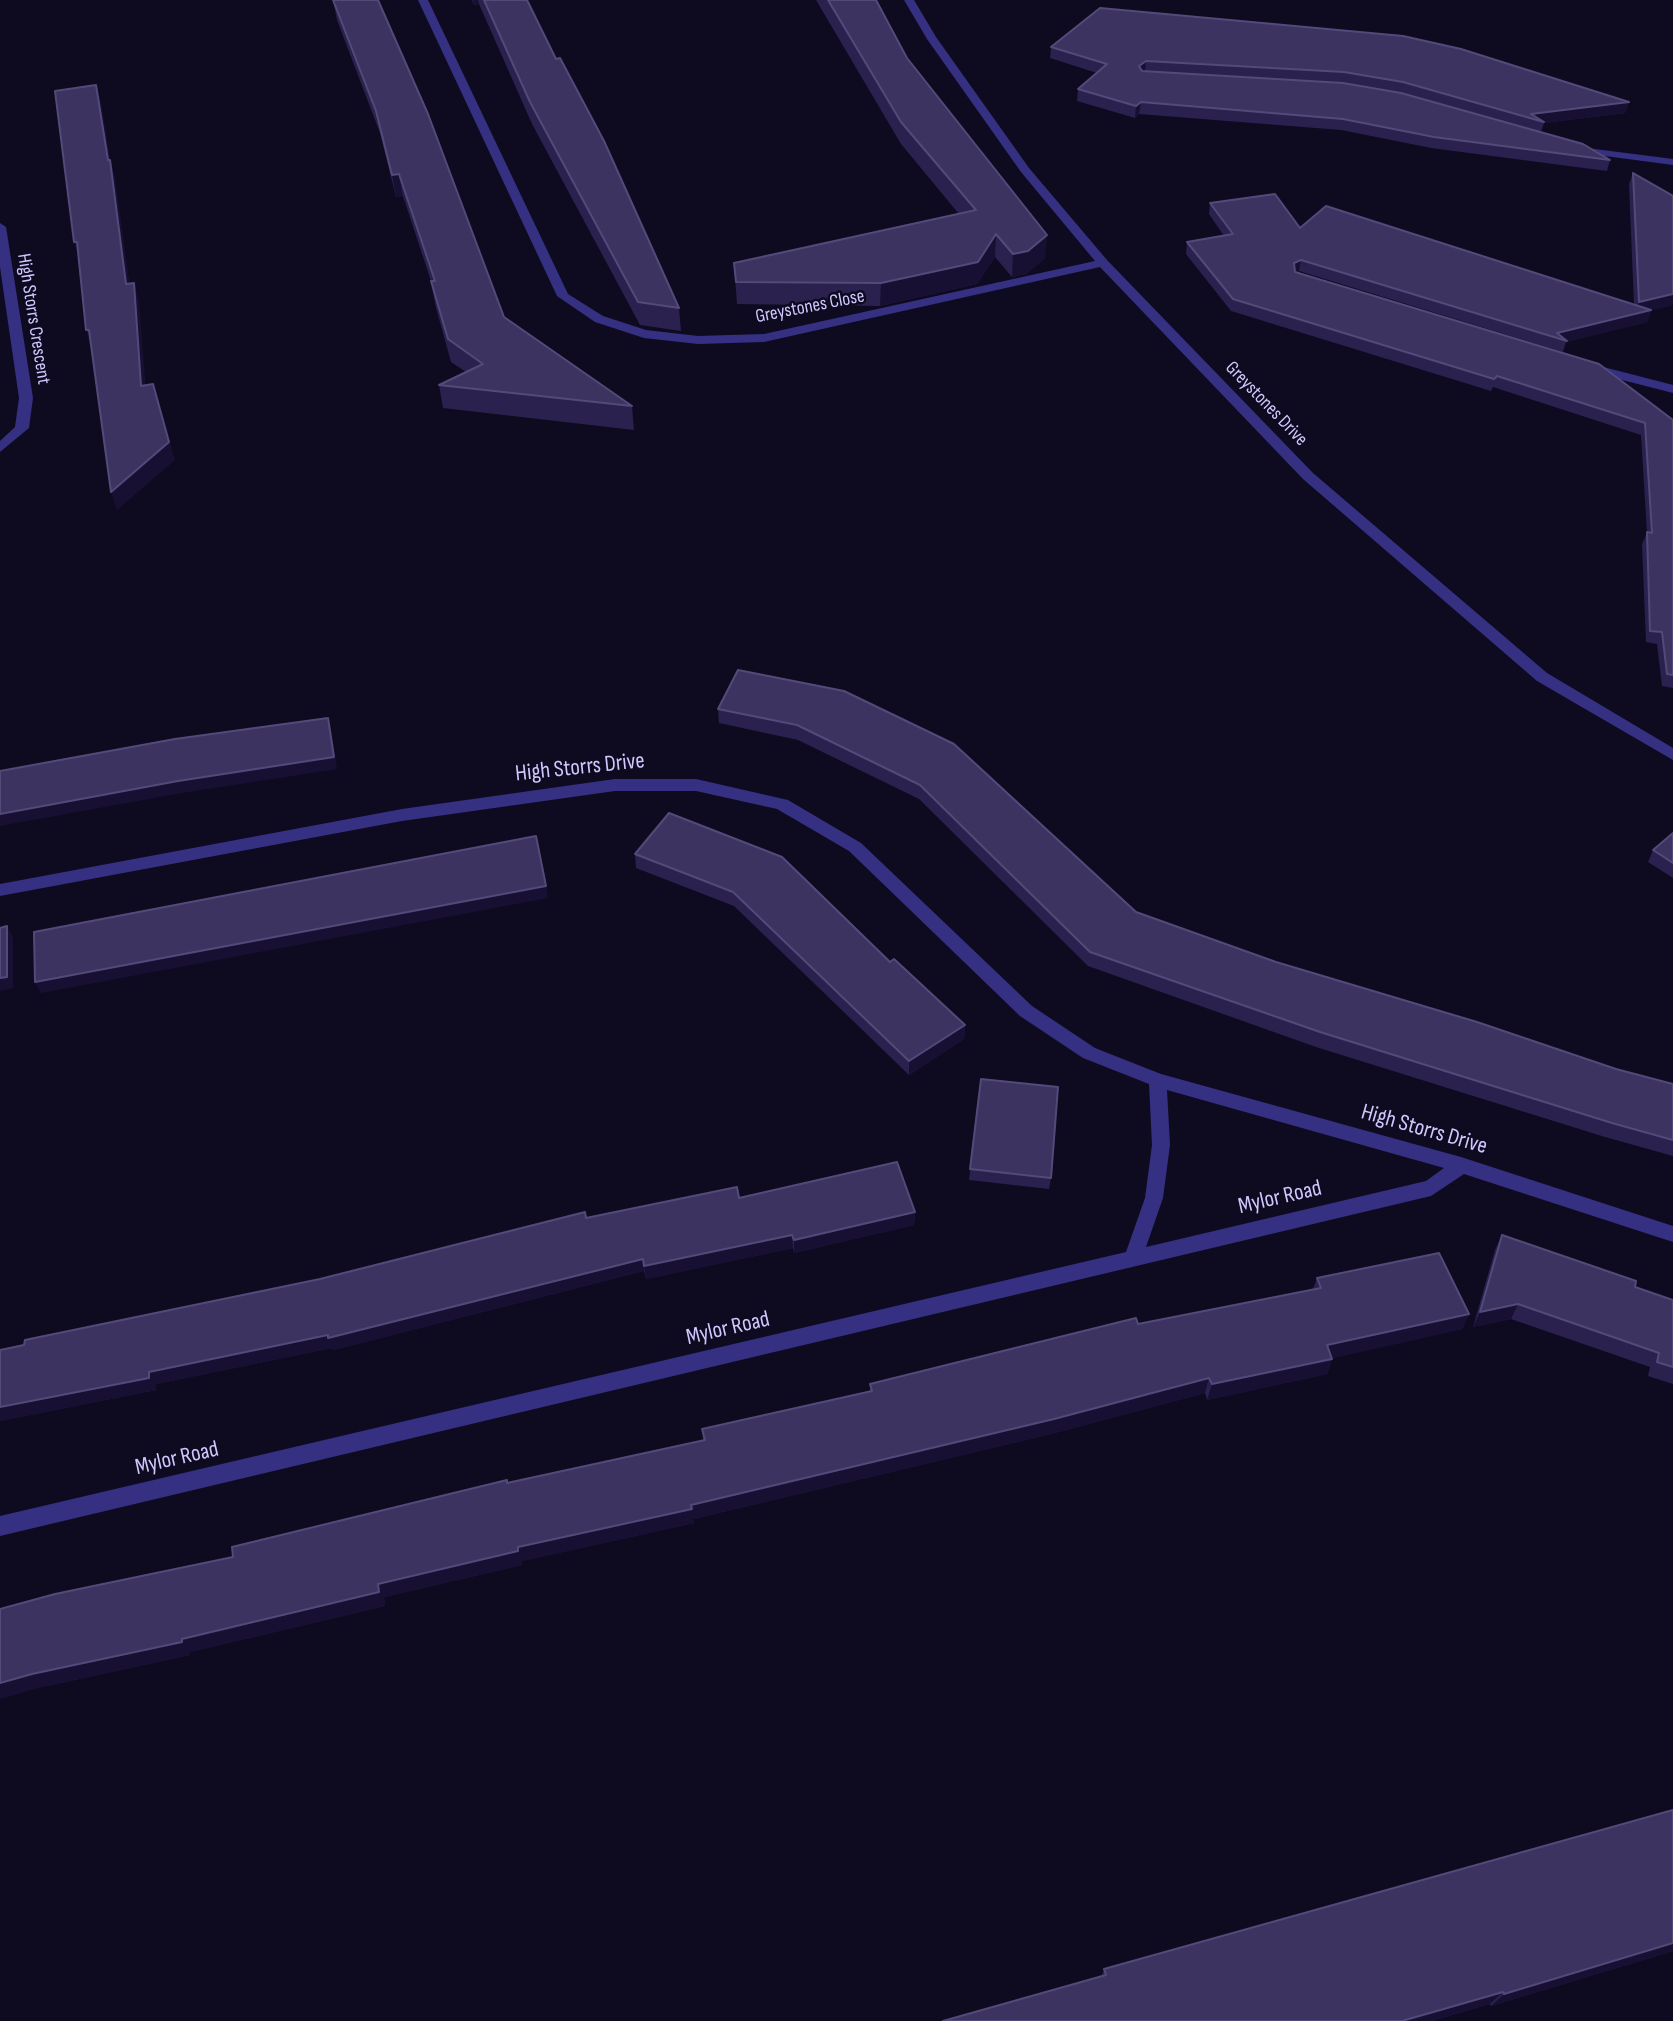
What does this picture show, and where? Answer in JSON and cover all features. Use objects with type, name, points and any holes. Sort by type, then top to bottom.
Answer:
[{"type":"street","name":"Greystones Close","points":[[423,0],[563,296],[599,319],[644,334],[698,340],[764,338],[1102,263]]},
{"type":"street","name":"Greystones Drive","points":[[909,0],[931,37],[1025,170],[1102,263],[1308,476],[1542,677],[1673,755]]},
{"type":"street","points":[[1566,146],[1592,153],[1673,162]]},
{"type":"street","name":"High Storrs Crescent","points":[[0,227],[26,398],[22,428],[0,449]]},
{"type":"street","points":[[1569,361],[1673,389]]},
{"type":"street","name":"High Storrs Drive","points":[[0,890],[401,815],[615,785],[696,785],[782,804],[855,847],[1026,1011],[1089,1053],[1158,1080],[1461,1165],[1673,1234]]},
{"type":"street","points":[[1133,1258],[1154,1198],[1161,1145],[1158,1080]]},
{"type":"street","name":"Mylor Road","points":[[0,1526],[1430,1188],[1461,1165]]},
{"type":"building","points":[[333,0],[378,0],[428,114],[504,317],[632,406],[439,385],[483,364],[448,339],[431,281],[435,281],[399,174],[392,175],[376,111]]},
{"type":"building","points":[[484,0],[527,0],[556,59],[560,58],[604,141],[679,308],[638,302],[530,102]]},
{"type":"building","points":[[828,0],[876,0],[907,58],[1047,235],[1028,251],[1013,254],[996,234],[978,262],[881,283],[736,282],[734,263],[976,210],[901,122]]},
{"type":"building","points":[[1100,8],[1403,36],[1461,49],[1629,102],[1531,114],[1544,122],[1403,82],[1344,72],[1146,61],[1139,66],[1142,71],[1343,83],[1401,93],[1583,144],[1610,160],[1434,137],[1343,119],[1141,102],[1136,106],[1078,89],[1107,64],[1051,47]]},
{"type":"building","points":[[96,85],[110,160],[126,284],[134,283],[141,386],[153,384],[169,442],[111,492],[89,330],[86,330],[77,242],[74,242],[55,91]]},
{"type":"building","points":[[1633,173],[1673,196],[1673,294],[1639,302]]},
{"type":"building","points":[[1275,194],[1300,228],[1326,206],[1651,310],[1557,333],[1567,341],[1301,260],[1294,263],[1295,272],[1599,364],[1673,420],[1673,675],[1667,674],[1662,632],[1650,631],[1647,532],[1652,533],[1645,423],[1497,376],[1494,379],[1233,299],[1187,242],[1233,234],[1210,203]]},
{"type":"building","points":[[738,670],[844,691],[954,744],[1136,912],[1276,962],[1477,1022],[1616,1069],[1673,1084],[1673,1140],[1320,1032],[1090,952],[920,785],[797,725],[718,709]]},
{"type":"building","points":[[328,718],[334,757],[178,781],[0,814],[0,771],[175,739]]},
{"type":"building","points":[[669,813],[782,857],[890,962],[894,959],[965,1025],[909,1061],[733,892],[635,854]]},
{"type":"building","points":[[1673,833],[1673,863],[1653,850]]},
{"type":"building","points":[[536,836],[546,886],[35,982],[34,932]]},
{"type":"building","points":[[7,926],[7,977],[0,978],[0,928]]},
{"type":"building","points":[[981,1079],[1058,1087],[1051,1178],[970,1169]]},
{"type":"building","points":[[897,1162],[915,1212],[794,1240],[792,1235],[644,1266],[643,1259],[328,1338],[328,1335],[149,1372],[149,1378],[0,1407],[0,1350],[24,1345],[25,1340],[320,1279],[585,1212],[586,1218],[737,1187],[739,1198]]},
{"type":"building","points":[[1502,1235],[1636,1281],[1635,1287],[1673,1300],[1673,1367],[1657,1362],[1659,1353],[1518,1304],[1480,1312]]},
{"type":"building","points":[[1439,1253],[1469,1314],[1327,1345],[1332,1359],[1212,1384],[1209,1378],[1054,1419],[691,1505],[692,1509],[518,1547],[518,1551],[378,1584],[379,1592],[182,1639],[182,1642],[0,1683],[0,1609],[55,1594],[233,1557],[232,1547],[507,1480],[507,1483],[705,1440],[702,1429],[872,1391],[870,1384],[1136,1318],[1138,1324],[1321,1288],[1317,1278]]},
{"type":"building","points":[[1673,1810],[1673,1943],[1504,1994],[1503,1992],[1402,2021],[943,2021],[1106,1975],[1104,1969]]}]
